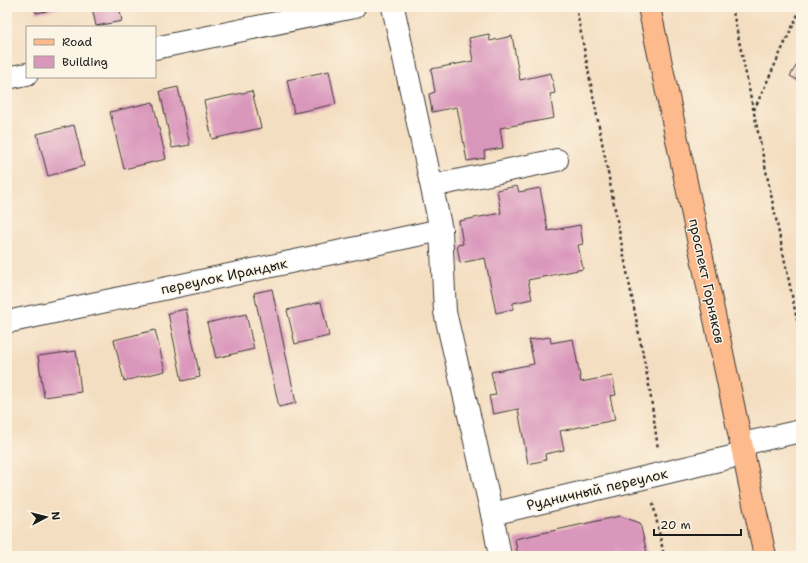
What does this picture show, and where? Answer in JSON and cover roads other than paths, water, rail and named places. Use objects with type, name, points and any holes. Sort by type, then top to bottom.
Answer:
[{"type":"main road","name":"проспект Горняков","points":[[649,7],[765,556]]},
{"type":"street","points":[[156,48],[354,7]]},
{"type":"street","points":[[393,7],[441,230],[445,312],[492,514],[500,556]]},
{"type":"street","points":[[7,78],[26,74]]},
{"type":"street","points":[[432,186],[557,160]]},
{"type":"street","name":"переулок Ирандык","points":[[7,322],[441,230]]},
{"type":"street","name":"Рудничный переулок","points":[[492,514],[654,475],[801,431]]}]
